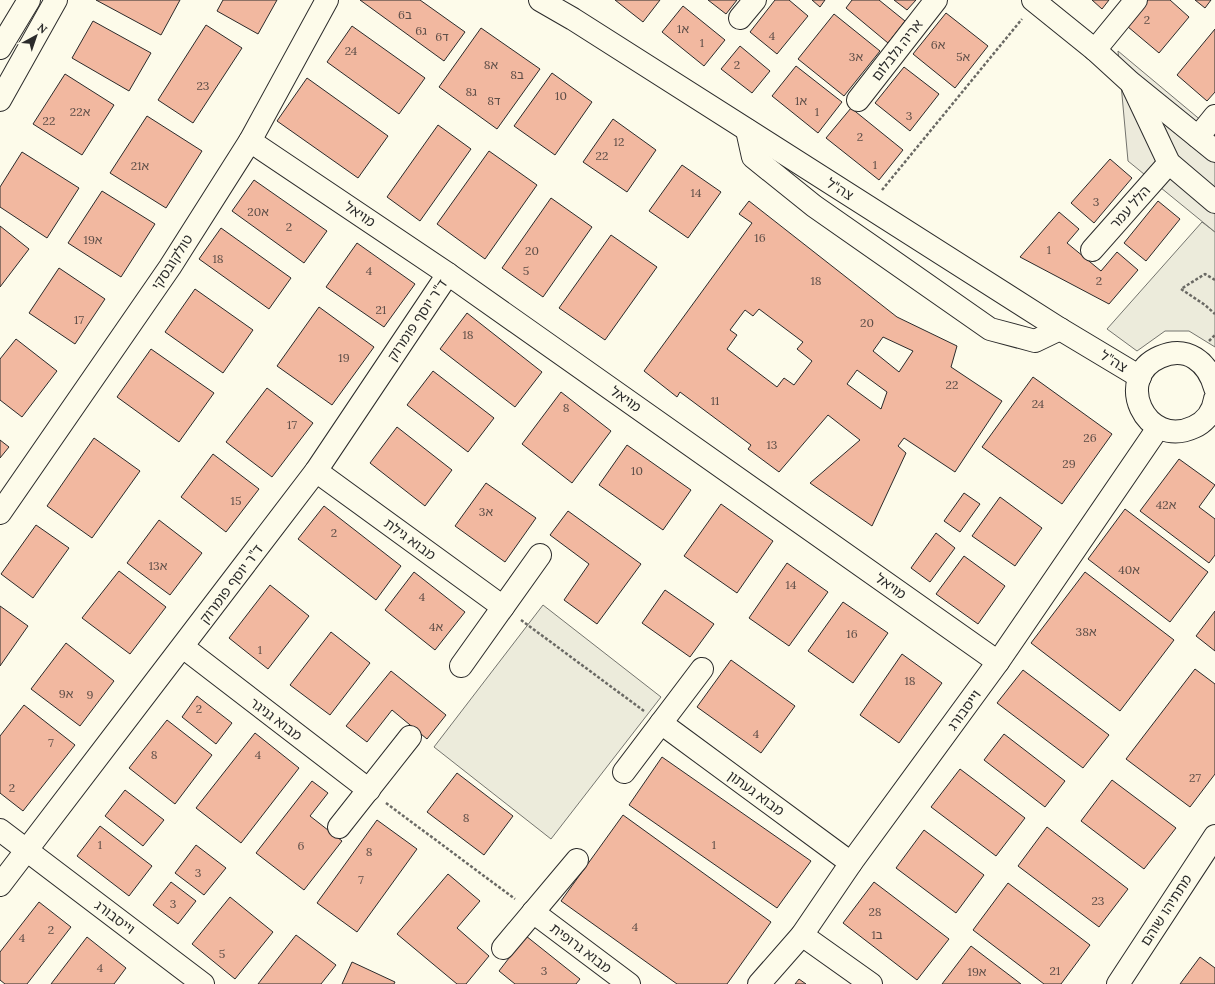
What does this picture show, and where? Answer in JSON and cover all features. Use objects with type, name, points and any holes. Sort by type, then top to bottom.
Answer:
[{"type":"street","points":[[0,48],[29,0]]},
{"type":"street","points":[[0,100],[56,0]]},
{"type":"street","name":"טולקובסקי","points":[[0,513],[170,267],[250,141],[327,0]]},
{"type":"street","name":"צה\"ל","points":[[540,0],[573,19],[1060,329],[1140,377]]},
{"type":"street","points":[[740,18],[755,0]]},
{"type":"street","name":"אריה גלבלום","points":[[858,100],[936,0]]},
{"type":"street","points":[[1095,50],[1136,0]]},
{"type":"street","points":[[1034,1],[1215,151]]},
{"type":"street","points":[[1130,82],[1168,164],[1215,202]]},
{"type":"street","points":[[1198,137],[1215,116]]},
{"type":"street","points":[[747,130],[753,157],[814,206],[990,329],[1035,341],[1060,329]]},
{"type":"street","name":"מויאל","points":[[250,141],[448,274],[998,662]]},
{"type":"street","name":"הלל עמר","points":[[1092,250],[1168,164]]},
{"type":"street","name":"ד\"ר יוסף פומרוק","points":[[0,885],[183,648],[316,471],[448,274]]},
{"type":"street","points":[[1213,412],[1201,424],[1185,431],[1171,432],[1158,428],[1143,414],[1137,398],[1140,377],[1147,365],[1155,359],[1175,353],[1188,355],[1204,363],[1212,375],[1215,388]]},
{"type":"street","name":"וייסבורג","points":[[759,984],[802,935],[851,863],[998,662],[1158,428]]},
{"type":"street","name":"מבוא גילת","points":[[316,471],[503,607]]},
{"type":"street","points":[[461,666],[540,556]]},
{"type":"street","name":"מבוא גניגר","points":[[183,648],[369,790]]},
{"type":"street","points":[[624,772],[702,669]]},
{"type":"street","name":"מבוא געתון","points":[[661,723],[851,863]]},
{"type":"street","points":[[339,827],[410,737]]},
{"type":"street","points":[[0,830],[27,850]]},
{"type":"street","name":"מתתיהו שוהם","points":[[1118,984],[1215,836]]},
{"type":"street","name":"וייסבורג","points":[[27,850],[203,984]]},
{"type":"street","points":[[503,948],[577,860]]},
{"type":"street","name":"מבוא גרופית","points":[[533,912],[629,984]]},
{"type":"street","points":[[802,935],[871,984]]},
{"type":"path","points":[[869,207],[1034,1]]},
{"type":"path","points":[[1215,280],[1205,274],[1181,289],[1206,305],[1215,314]]},
{"type":"path","points":[[503,607],[661,723]]},
{"type":"path","points":[[369,790],[533,912]]},
{"type":"shaded area","points":[[1118,51],[1215,132],[1215,232],[1128,161]]},
{"type":"shaded area","points":[[1202,222],[1215,232],[1215,347],[1189,331],[1165,331],[1137,351],[1107,329]]},
{"type":"shaded area","points":[[543,605],[661,697],[551,839],[434,747]]},
{"type":"building","points":[[96,0],[180,0],[161,35]]},
{"type":"building","points":[[223,0],[277,0],[258,34],[217,11]]},
{"type":"building","points":[[360,0],[420,0],[465,32],[444,61]]},
{"type":"building","points":[[615,0],[660,0],[643,22]]},
{"type":"building","points":[[708,0],[737,0],[726,14]]},
{"type":"building","points":[[775,0],[789,0],[808,16],[777,54],[750,32]]},
{"type":"building","points":[[812,0],[825,0],[820,7]]},
{"type":"building","points":[[852,0],[879,0],[905,21],[888,43],[846,8]]},
{"type":"building","points":[[894,0],[916,0],[907,10]]},
{"type":"building","points":[[1092,0],[1109,0],[1102,9]]},
{"type":"building","points":[[1138,0],[1170,0],[1189,17],[1159,53],[1121,21]]},
{"type":"building","points":[[1195,0],[1211,0],[1205,8]]},
{"type":"building","points":[[683,6],[725,40],[704,66],[662,32]]},
{"type":"building","points":[[946,13],[988,46],[955,88],[913,54]]},
{"type":"building","points":[[834,14],[880,51],[844,96],[798,59]]},
{"type":"building","points":[[93,21],[151,53],[129,91],[72,58]]},
{"type":"building","points":[[206,25],[242,48],[193,123],[158,100]]},
{"type":"building","points":[[352,26],[425,78],[399,114],[327,62]]},
{"type":"building","points":[[481,28],[540,69],[497,129],[439,87]]},
{"type":"building","points":[[1215,29],[1215,92],[1207,101],[1177,75]]},
{"type":"building","points":[[740,46],[770,71],[752,93],[721,69]]},
{"type":"building","points":[[796,66],[842,102],[818,133],[772,96]]},
{"type":"building","points":[[904,67],[939,94],[910,131],[875,103]]},
{"type":"building","points":[[552,73],[592,102],[555,155],[514,126]]},
{"type":"building","points":[[65,74],[114,105],[82,155],[33,124]]},
{"type":"building","points":[[307,78],[388,136],[358,178],[277,121]]},
{"type":"building","points":[[851,108],[903,150],[879,180],[826,138]]},
{"type":"building","points":[[147,116],[202,151],[166,208],[110,173]]},
{"type":"building","points":[[613,119],[656,150],[627,192],[583,162]]},
{"type":"building","points":[[438,125],[471,149],[420,221],[387,197]]},
{"type":"building","points":[[489,151],[537,185],[485,259],[437,224]]},
{"type":"building","points":[[22,152],[79,188],[47,238],[0,207],[0,187]]},
{"type":"building","points":[[1110,159],[1132,178],[1094,223],[1071,203]]},
{"type":"building","points":[[682,165],[721,192],[688,238],[649,211]]},
{"type":"building","points":[[254,180],[327,231],[304,263],[232,211]]},
{"type":"building","points":[[102,191],[155,224],[121,277],[68,243]]},
{"type":"building","points":[[551,198],[592,227],[543,297],[502,268]]},
{"type":"building","points":[[749,201],[897,317],[957,346],[951,367],[1002,401],[955,472],[904,438],[898,446],[906,453],[872,526],[810,483],[860,440],[828,415],[779,472],[748,449],[751,445],[680,392],[677,397],[644,371],[752,223],[739,214]],"holes":[[[759,309],[803,342],[797,349],[812,361],[794,385],[784,378],[777,387],[727,349],[737,335],[730,330],[745,310],[753,316]],[[883,337],[913,351],[899,372],[873,351]],[[857,370],[887,392],[881,409],[847,384]]]},
{"type":"building","points":[[1158,201],[1180,219],[1146,261],[1124,243]]},
{"type":"building","points":[[1059,212],[1079,229],[1067,243],[1101,271],[1117,252],[1138,270],[1109,304],[1020,257]]},
{"type":"building","points":[[0,226],[29,249],[0,287]]},
{"type":"building","points":[[221,228],[291,278],[269,309],[199,259]]},
{"type":"building","points":[[611,235],[657,267],[605,340],[559,308]]},
{"type":"building","points":[[357,243],[415,284],[384,327],[326,287]]},
{"type":"building","points":[[59,268],[105,299],[75,344],[29,313]]},
{"type":"building","points":[[195,289],[253,330],[223,373],[165,332]]},
{"type":"building","points":[[319,307],[374,347],[332,405],[277,366]]},
{"type":"building","points":[[467,313],[542,372],[515,407],[440,349]]},
{"type":"building","points":[[16,339],[57,371],[22,417],[0,400],[0,359]]},
{"type":"building","points":[[151,349],[214,393],[179,442],[117,397]]},
{"type":"building","points":[[433,371],[494,418],[468,452],[407,405]]},
{"type":"building","points":[[1033,377],[1112,434],[1062,504],[982,447]]},
{"type":"building","points":[[267,388],[313,423],[272,477],[226,442]]},
{"type":"building","points":[[561,392],[611,431],[572,483],[522,444]]},
{"type":"building","points":[[397,427],[452,470],[425,506],[370,463]]},
{"type":"building","points":[[94,438],[140,471],[92,538],[47,506]]},
{"type":"building","points":[[0,440],[9,447],[0,458]]},
{"type":"building","points":[[627,445],[691,490],[663,530],[599,485]]},
{"type":"building","points":[[213,454],[259,489],[226,532],[181,497]]},
{"type":"building","points":[[1179,459],[1215,485],[1199,507],[1215,519],[1215,555],[1209,563],[1140,511]]},
{"type":"building","points":[[486,483],[536,518],[505,562],[455,526]]},
{"type":"building","points":[[964,493],[980,504],[960,532],[944,521]]},
{"type":"building","points":[[1000,497],[1042,528],[1015,566],[972,536]]},
{"type":"building","points":[[721,504],[773,541],[737,593],[684,556]]},
{"type":"building","points":[[324,506],[401,566],[376,600],[298,539]]},
{"type":"building","points":[[1125,509],[1208,572],[1170,622],[1088,559]]},
{"type":"building","points":[[568,511],[641,564],[597,624],[564,600],[589,564],[550,535]]},
{"type":"building","points":[[159,520],[202,553],[170,595],[127,563]]},
{"type":"building","points":[[36,525],[69,548],[33,598],[1,574]]},
{"type":"building","points":[[936,533],[955,548],[930,582],[911,568]]},
{"type":"building","points":[[964,556],[1005,586],[978,624],[936,594]]},
{"type":"building","points":[[787,563],[828,592],[789,646],[749,618]]},
{"type":"building","points":[[119,571],[166,607],[130,654],[82,618]]},
{"type":"building","points":[[414,572],[465,612],[435,650],[385,610]]},
{"type":"building","points":[[1085,572],[1174,640],[1120,711],[1031,643]]},
{"type":"building","points":[[270,585],[309,616],[268,669],[229,638]]},
{"type":"building","points":[[665,590],[714,624],[690,657],[642,623]]},
{"type":"building","points":[[843,602],[888,633],[853,683],[808,651]]},
{"type":"building","points":[[0,606],[28,626],[0,666]]},
{"type":"building","points":[[1215,611],[1215,651],[1196,636]]},
{"type":"building","points":[[331,632],[370,663],[330,715],[290,685]]},
{"type":"building","points":[[66,643],[114,681],[80,726],[31,689]]},
{"type":"building","points":[[902,654],[942,683],[899,743],[860,715]]},
{"type":"building","points":[[731,660],[795,706],[761,753],[697,707]]},
{"type":"building","points":[[1195,669],[1215,684],[1215,774],[1190,807],[1126,759]]},
{"type":"building","points":[[1023,670],[1109,735],[1083,768],[997,703]]},
{"type":"building","points":[[391,671],[446,715],[427,739],[392,710],[367,742],[346,726]]},
{"type":"building","points":[[197,696],[232,723],[216,744],[182,717]]},
{"type":"building","points":[[24,705],[75,745],[23,811],[0,793],[0,736]]},
{"type":"building","points":[[167,720],[212,755],[175,804],[129,768]]},
{"type":"building","points":[[255,733],[299,768],[241,843],[196,808]]},
{"type":"building","points":[[1004,734],[1065,781],[1045,807],[984,760]]},
{"type":"building","points":[[662,757],[811,861],[777,908],[629,805]]},
{"type":"building","points":[[960,769],[1025,818],[996,856],[931,807]]},
{"type":"building","points":[[457,773],[513,816],[484,855],[427,812]]},
{"type":"building","points":[[1112,780],[1176,828],[1144,869],[1081,821]]},
{"type":"building","points":[[312,781],[328,793],[310,816],[342,841],[304,890],[256,853]]},
{"type":"building","points":[[125,790],[164,820],[143,846],[105,816]]},
{"type":"building","points":[[623,815],[771,922],[727,984],[677,984],[561,901]]},
{"type":"building","points":[[377,820],[417,849],[357,932],[317,903]]},
{"type":"building","points":[[100,826],[152,866],[129,896],[77,856]]},
{"type":"building","points":[[1047,827],[1128,889],[1099,927],[1018,866]]},
{"type":"building","points":[[924,830],[984,875],[956,913],[896,868]]},
{"type":"building","points":[[196,845],[226,868],[204,895],[175,873]]},
{"type":"building","points":[[448,874],[480,901],[457,928],[489,956],[466,984],[457,984],[397,934]]},
{"type":"building","points":[[171,882],[196,901],[178,924],[153,905]]},
{"type":"building","points":[[874,882],[949,939],[917,980],[843,923]]},
{"type":"building","points":[[1008,883],[1090,945],[1061,984],[1044,984],[973,930]]},
{"type":"building","points":[[230,897],[273,932],[235,979],[192,944]]},
{"type":"building","points":[[39,902],[71,927],[27,984],[5,984],[0,980],[0,952]]},
{"type":"building","points":[[296,935],[336,965],[321,984],[258,984]]},
{"type":"building","points":[[526,936],[580,979],[576,984],[515,984],[499,971]]},
{"type":"building","points":[[87,937],[126,968],[114,984],[51,984]]},
{"type":"building","points":[[971,946],[1021,984],[942,984]]},
{"type":"building","points":[[1200,957],[1215,968],[1215,984],[1180,984]]},
{"type":"building","points":[[352,962],[395,982],[394,984],[342,984]]},
{"type":"building","points":[[799,979],[806,984],[795,984]]}]
